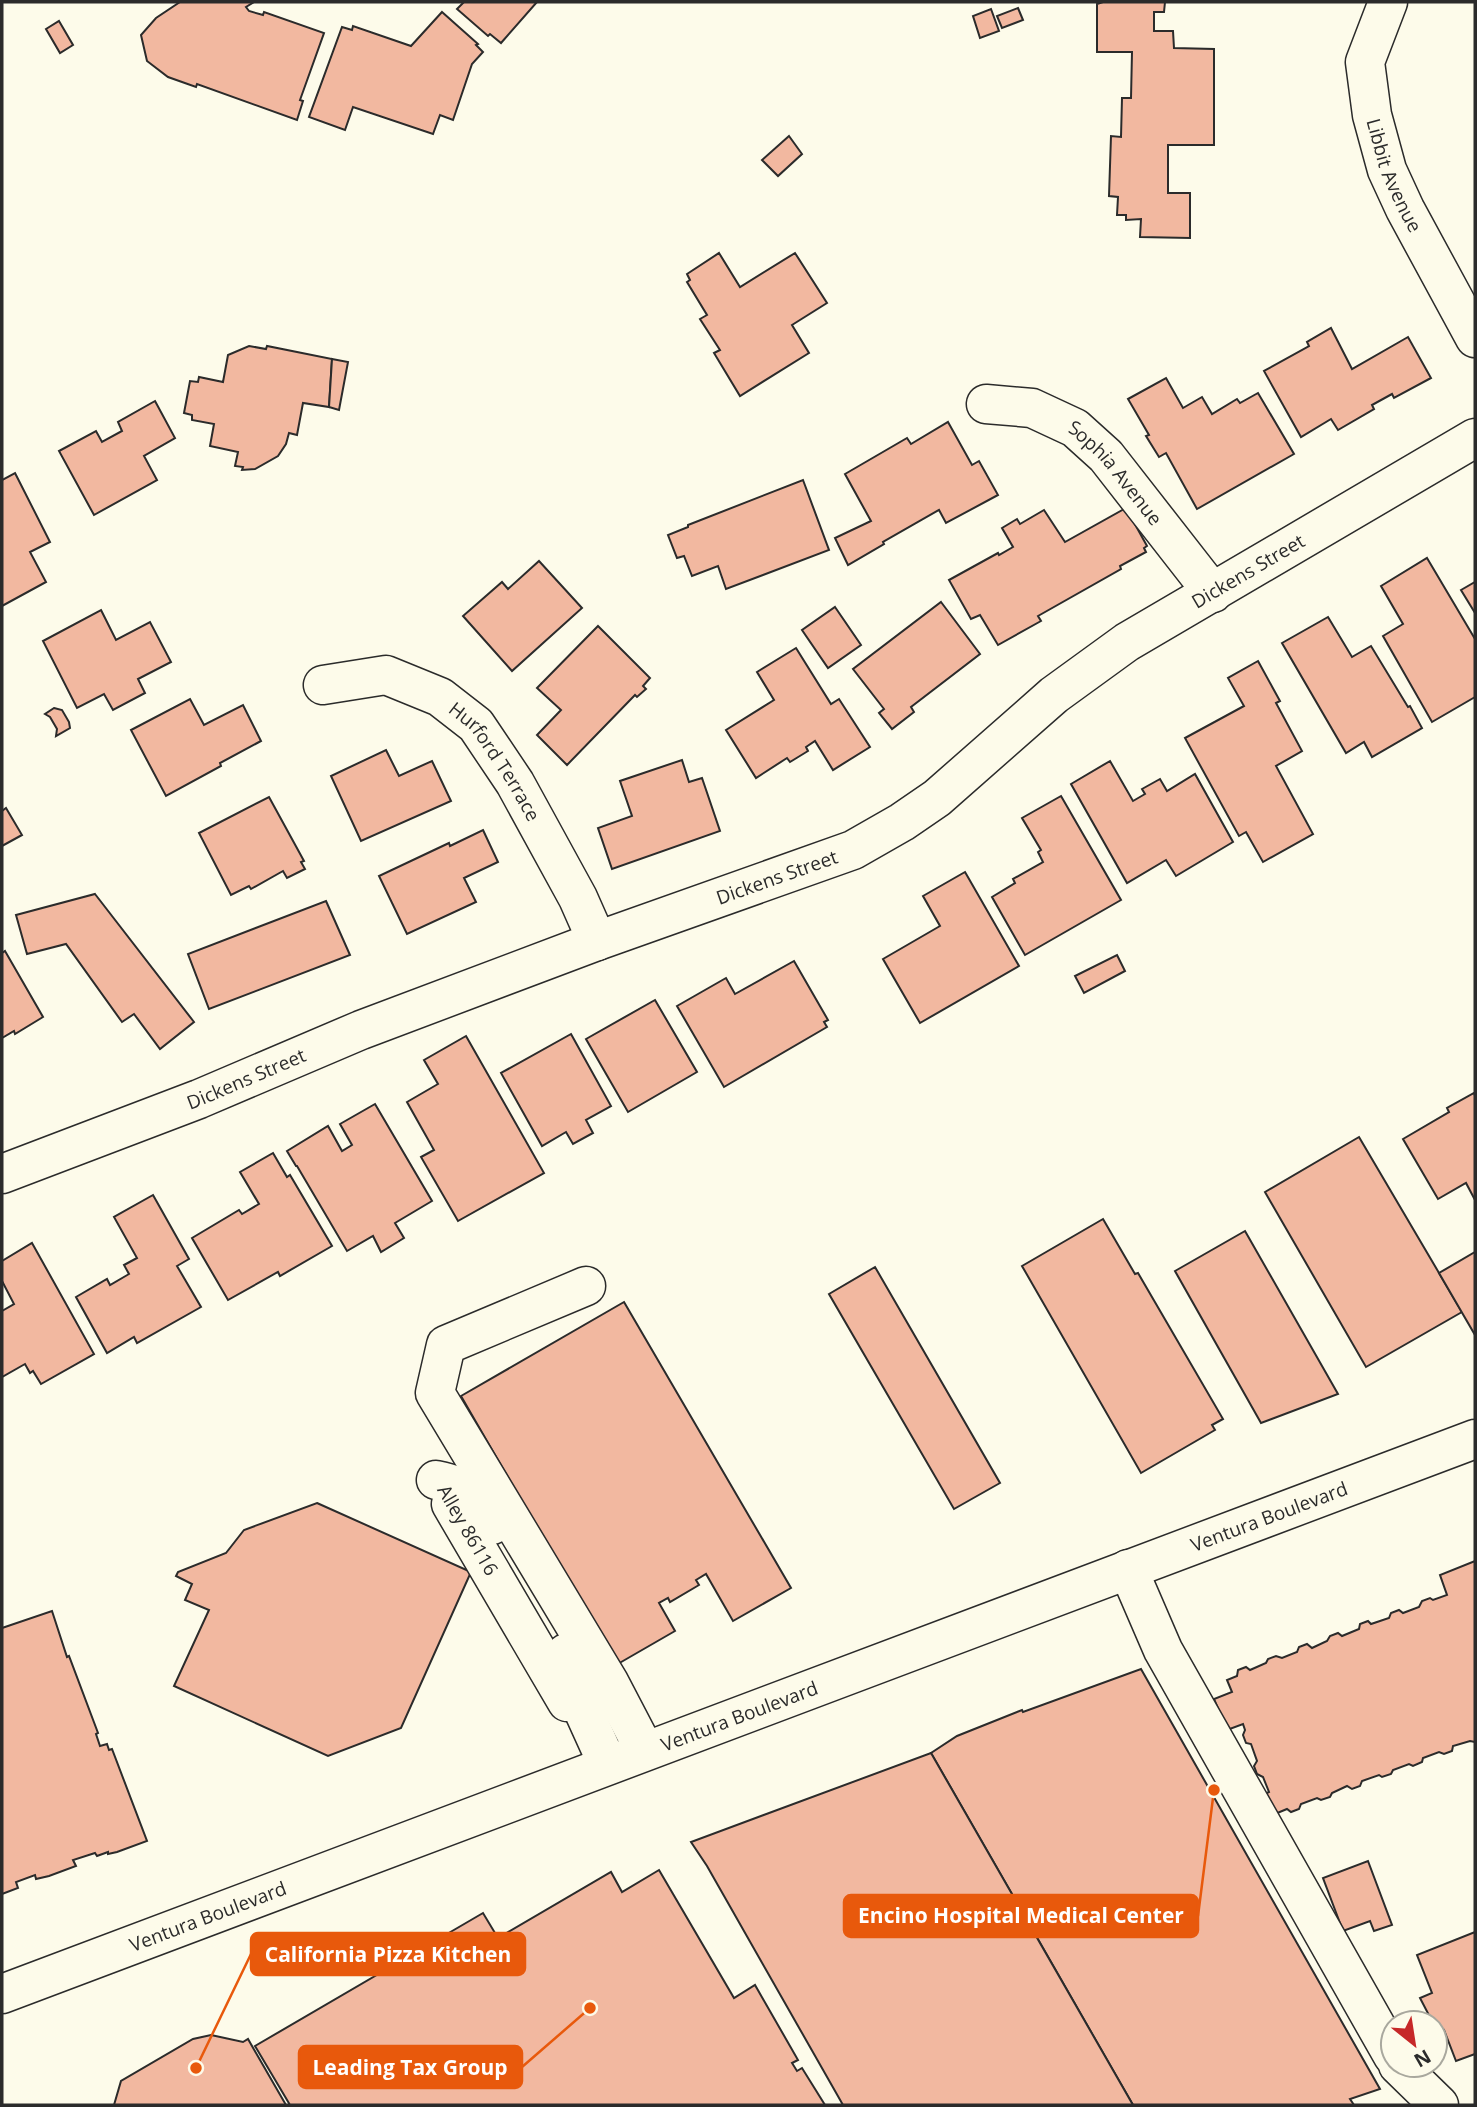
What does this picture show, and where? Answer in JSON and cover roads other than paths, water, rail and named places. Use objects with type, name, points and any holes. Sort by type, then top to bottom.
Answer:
[{"type":"street","name":"Libbit Avenue","points":[[1388,2],[1365,62],[1371,115],[1387,170],[1405,209],[1475,338]]},
{"type":"street","name":"Sophia Avenue","points":[[986,404],[1032,408],[1075,428],[1107,456],[1213,593]]},
{"type":"street","name":"Dickens Street","points":[[2,1174],[199,1099],[361,1030],[597,941],[853,850],[937,798],[1054,695],[1127,642],[1475,438]]},
{"type":"street","name":"Hurford Terrace","points":[[323,685],[386,675],[440,697],[476,725],[515,783],[578,898],[597,941]]},
{"type":"street","points":[[586,1286],[446,1345],[435,1393],[609,1682],[645,1751]]},
{"type":"street","name":"Ventura Boulevard","points":[[2,1994],[1475,1438]]},
{"type":"street","name":"Alley 86116","points":[[584,1712],[565,1701],[436,1480],[458,1485],[473,1493],[588,1690],[584,1712],[608,1765]]},
{"type":"street","points":[[1128,1569],[1163,1650],[1379,2031]]},
{"type":"street","points":[[1412,2079],[1439,2105]]},
{"type":"place","name":"Encino Hospital Medical Center","points":[[1214,1790]]},
{"type":"place","name":"Leading Tax Group","points":[[590,2008]]},
{"type":"place","name":"California Pizza Kitchen","points":[[196,2068]]}]
